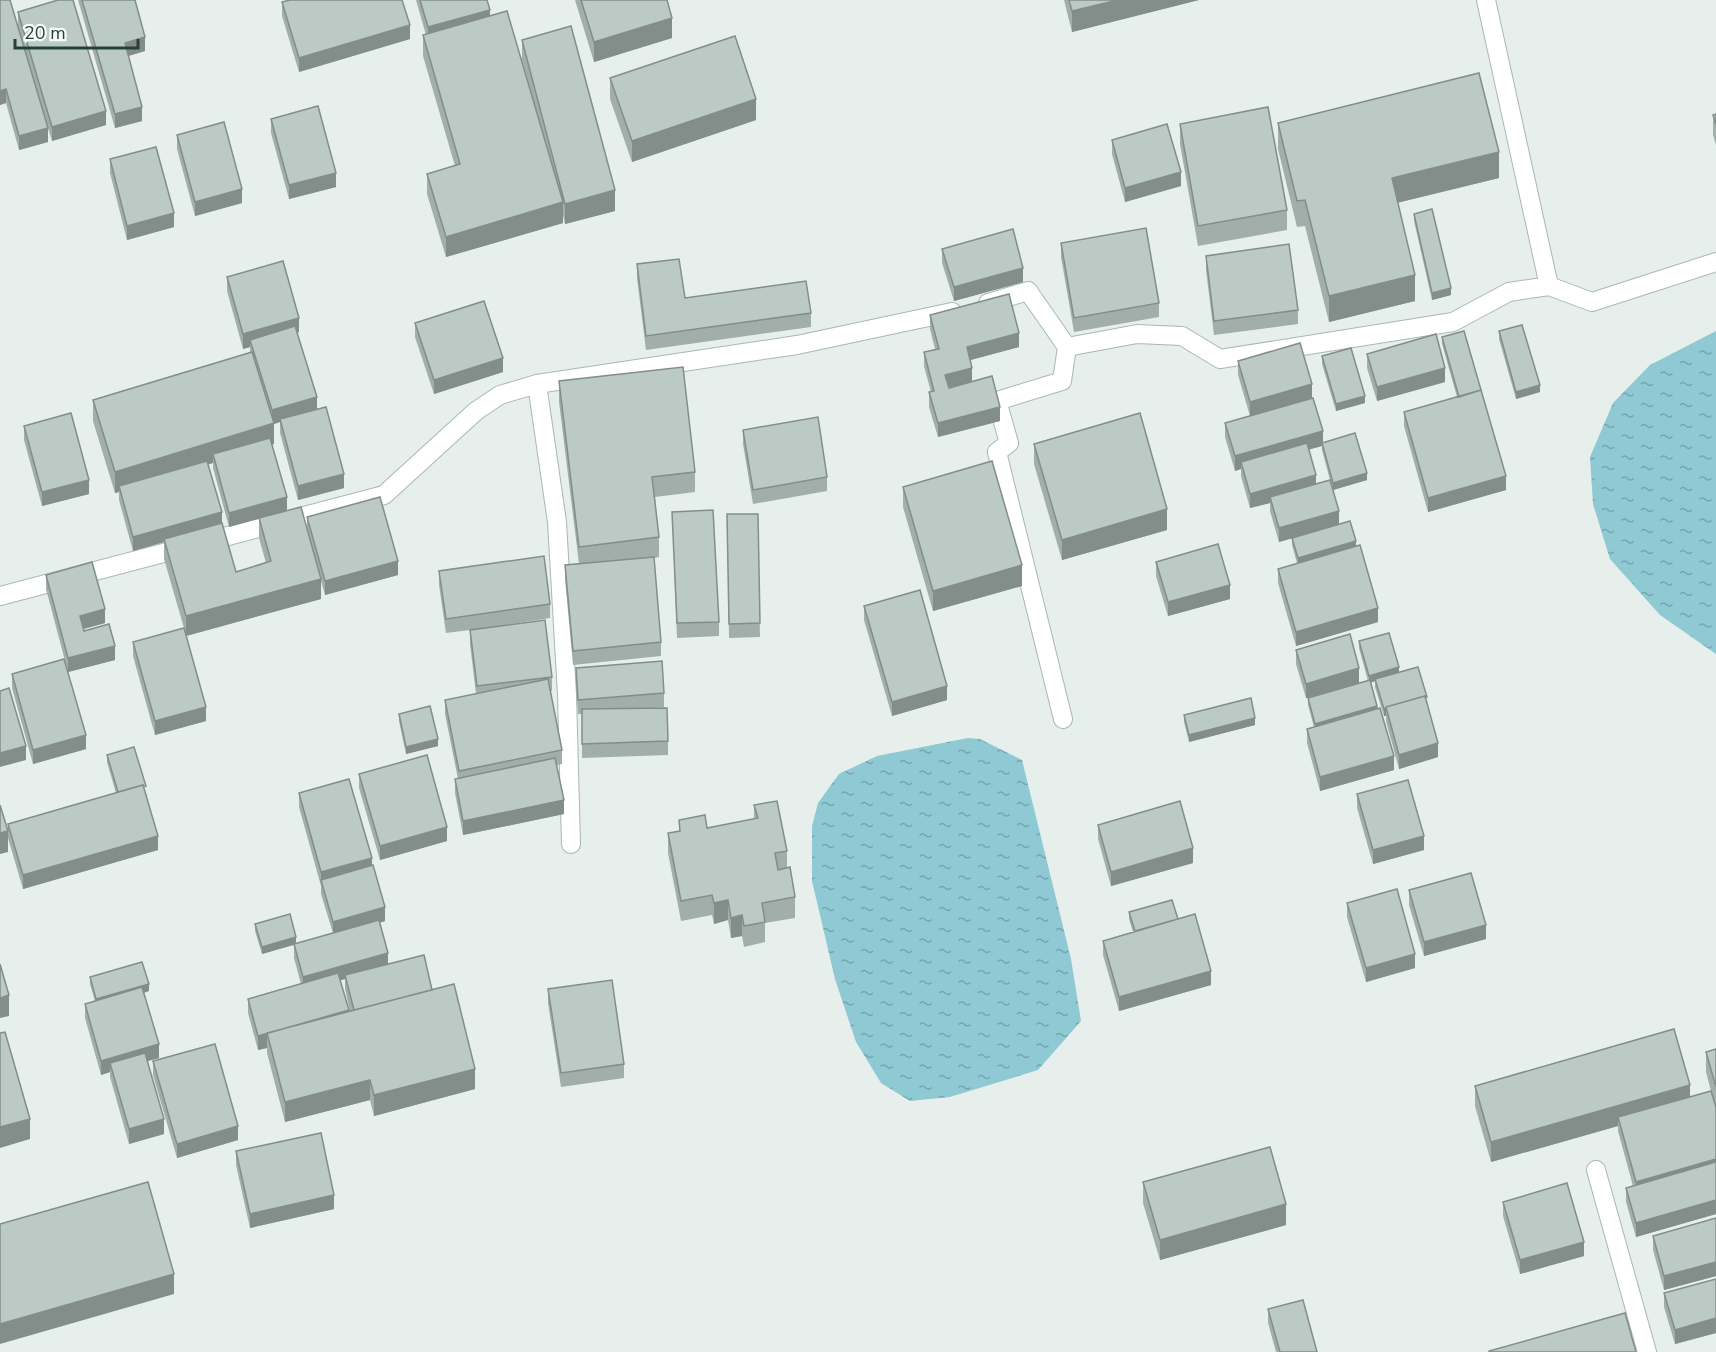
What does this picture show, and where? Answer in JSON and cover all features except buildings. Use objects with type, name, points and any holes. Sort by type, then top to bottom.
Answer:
[{"type":"street","points":[[1486,0],[1549,286]]},
{"type":"street","points":[[1067,347],[1137,334],[1182,336],[1220,359],[1452,322],[1509,292],[1549,286],[1592,302],[1716,262]]},
{"type":"street","points":[[0,596],[384,495],[476,411],[500,395],[537,384],[797,345],[958,311],[1028,291],[1067,347],[1062,381],[997,401],[1009,443],[997,452],[1063,719]]},
{"type":"street","points":[[537,384],[558,522],[567,695],[571,844]]},
{"type":"street","points":[[1596,1170],[1647,1352]]},
{"type":"water","points":[[1716,331],[1716,654],[1660,615],[1610,559],[1593,504],[1590,457],[1613,403],[1650,365]]},
{"type":"water","points":[[968,738],[980,739],[1022,760],[1071,959],[1081,1021],[1038,1070],[950,1097],[910,1101],[881,1083],[856,1042],[835,979],[812,881],[812,826],[818,803],[839,774],[877,756]]}]
